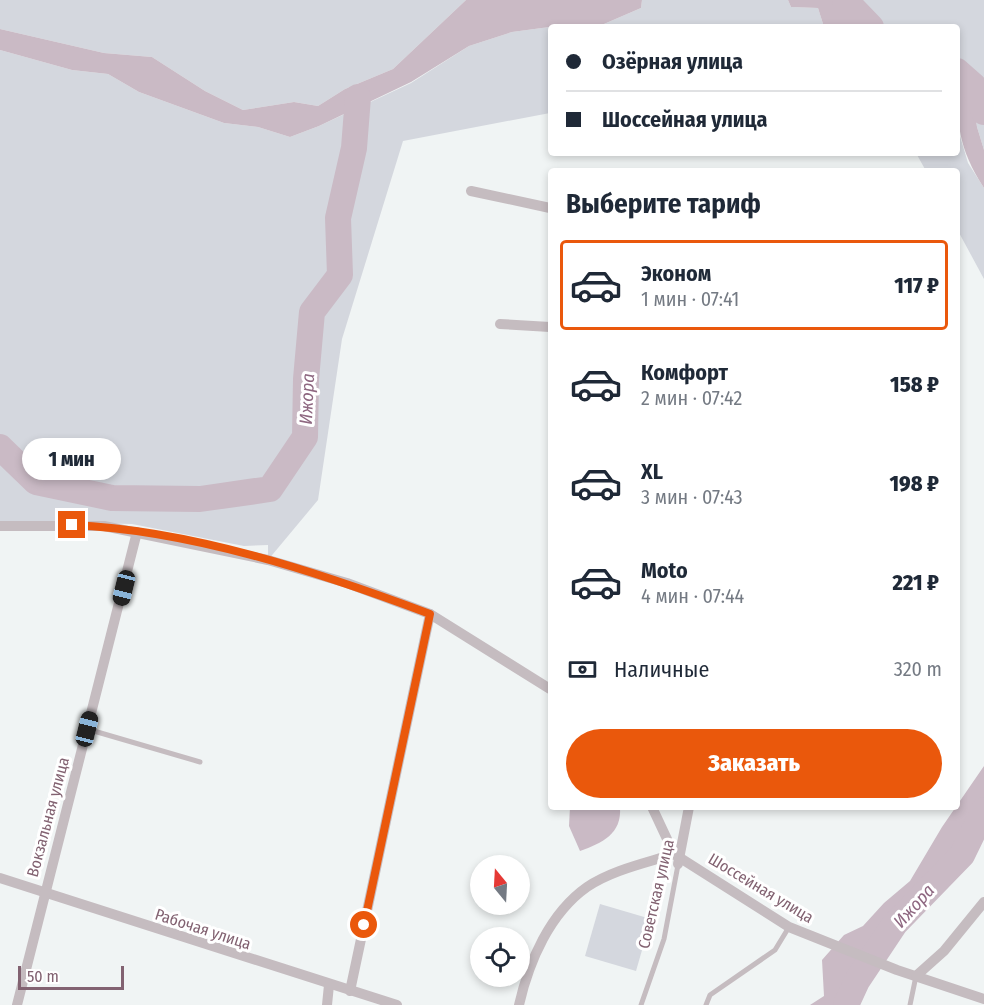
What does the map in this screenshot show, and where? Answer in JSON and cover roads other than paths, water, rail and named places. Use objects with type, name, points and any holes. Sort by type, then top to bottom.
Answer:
[{"type":"street","points":[[471,191],[548,208]]},
{"type":"street","points":[[500,324],[548,327]]},
{"type":"street","points":[[0,526],[72,525],[137,532],[268,560],[347,583],[430,614],[548,688]]},
{"type":"street","name":"Вокзальная улица","points":[[17,1005],[137,532]]},
{"type":"street","points":[[350,991],[430,614]]},
{"type":"street","points":[[519,1005],[541,943],[560,911],[588,887],[620,872],[677,859],[653,810]]},
{"type":"street","name":"Советская улица","points":[[677,859],[688,810]]},
{"type":"street","name":"Шоссейная улица","points":[[677,859],[789,927],[897,970],[984,999]]},
{"type":"street","name":"Рабочая улица","points":[[0,878],[328,985],[397,1005]]},
{"type":"street","points":[[916,976],[944,951],[983,904]]},
{"type":"street","points":[[327,1005],[328,985]]},
{"type":"lane","points":[[87,729],[200,762]]},
{"type":"lane","name":"Советская улица","points":[[641,1005],[664,939],[677,859]]},
{"type":"lane","points":[[706,1005],[710,995],[775,950],[789,927]]},
{"type":"lane","points":[[910,1005],[916,976]]},
{"type":"waterway","name":"Ижора","points":[[845,0],[868,24]]},
{"type":"waterway","name":"Ижора","points":[[960,74],[974,86],[984,112]]},
{"type":"waterway","name":"Ижора","points":[[0,447],[36,482],[112,498],[200,499],[270,489],[305,437],[306,379],[312,312],[340,275],[338,218],[354,148],[358,97]]},
{"type":"waterway","name":"Ижора","points":[[846,1005],[857,981],[895,924],[962,855],[984,810]]}]
